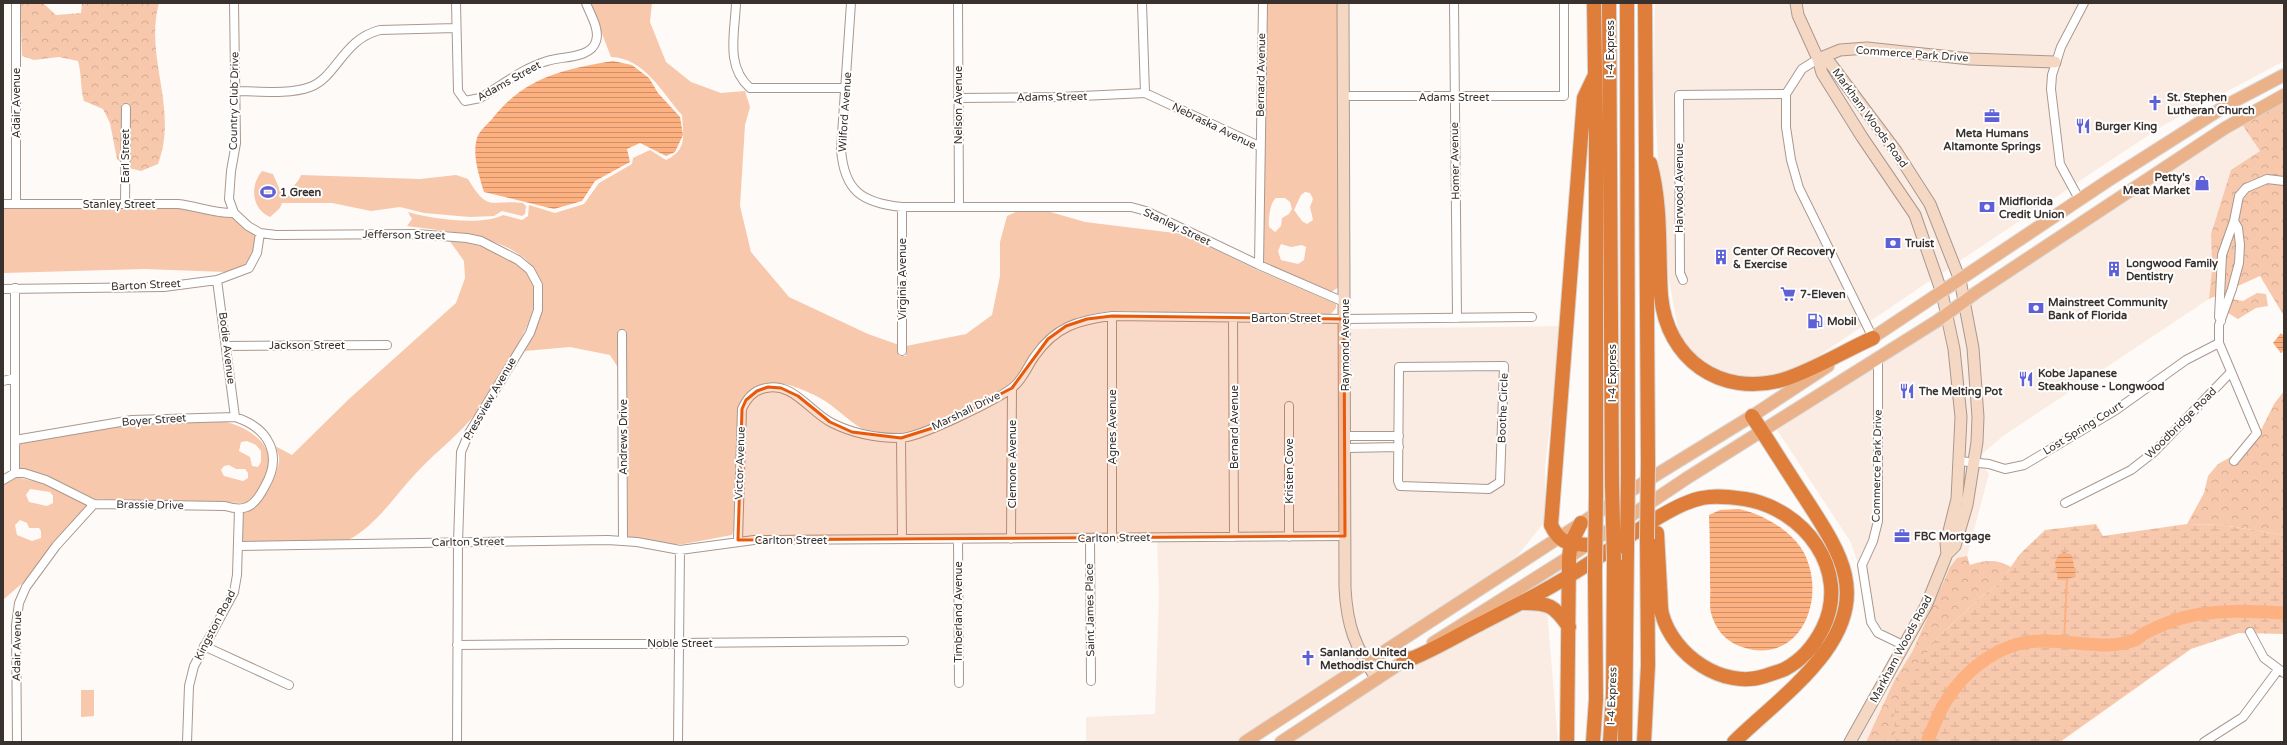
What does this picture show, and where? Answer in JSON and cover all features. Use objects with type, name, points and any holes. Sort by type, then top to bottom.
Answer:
[{"type":"highway","points":[[1593,742],[1596,699],[1596,141],[1594,3]]},
{"type":"highway","name":"I-4 Express","points":[[1609,3],[1612,485],[1614,560],[1613,695],[1610,742]]},
{"type":"highway","name":"I-4 Express","points":[[1625,742],[1628,474],[1627,3]]},
{"type":"highway","points":[[1403,662],[1429,653],[1454,637],[1522,603],[1569,576],[1677,506],[1702,498],[1729,496],[1760,502],[1785,513],[1804,530],[1819,548],[1828,570],[1831,596],[1827,619],[1818,639],[1802,656],[1785,669],[1761,677],[1743,678],[1726,676],[1710,670],[1693,660],[1676,641],[1662,613],[1652,536],[1648,463],[1645,3]]},
{"type":"highway","points":[[1567,742],[1569,576],[1566,546],[1550,525],[1584,98],[1594,77]]},
{"type":"highway","points":[[1645,144],[1655,182],[1661,296],[1664,316],[1676,343],[1691,360],[1705,372],[1728,381],[1750,383],[1773,382],[1792,376],[1873,338]]},
{"type":"highway","points":[[1734,742],[1798,681],[1824,653],[1841,622],[1847,601],[1844,564],[1831,538],[1752,416]]},
{"type":"highway","points":[[1566,546],[1581,523]]},
{"type":"highway","points":[[1644,742],[1652,536]]},
{"type":"highway","points":[[1566,546],[1587,545]]},
{"type":"highway","points":[[1522,603],[1547,604],[1556,609],[1569,627]]},
{"type":"main road","name":"Raymond Avenue","points":[[1343,3],[1346,436],[1345,588],[1348,623],[1356,646],[1377,679]]},
{"type":"main road","points":[[1796,3],[1798,15],[1818,59]]},
{"type":"main road","name":"Commerce Park Drive","points":[[1818,59],[1840,50],[1867,48],[1970,59],[2055,62]]},
{"type":"main road","name":"Markham Woods Road","points":[[1818,59],[1830,63],[1896,151],[1930,204],[1960,280],[1973,348],[1978,417],[1975,462],[1962,524],[1955,546],[1947,554],[1926,606],[1850,742]]},
{"type":"main road","name":"Markham Woods Road","points":[[1818,59],[1822,73],[1830,86],[1915,215],[1942,293],[1954,349],[1961,417],[1957,498],[1946,543],[1947,554]]},
{"type":"main road","points":[[1581,523],[1873,338],[2079,200],[2227,105],[2284,75]]},
{"type":"main road","points":[[1587,545],[1687,478],[1947,315],[1964,302],[2225,128],[2284,95]]},
{"type":"main road","points":[[1247,741],[1438,617],[1566,546]]},
{"type":"main road","points":[[1281,742],[1403,662],[1566,546]]},
{"type":"street","name":"Adair Avenue","points":[[16,3],[16,204]]},
{"type":"street","name":"Country Club Drive","points":[[234,3],[236,143],[231,171],[229,199],[234,213]]},
{"type":"street","points":[[236,91],[296,90],[310,87],[320,82],[358,39],[368,33],[380,30],[456,28],[456,3]]},
{"type":"street","name":"Adams Street","points":[[456,28],[458,91],[465,101],[480,98],[530,68],[547,61],[584,53],[591,49],[596,42],[595,25],[586,3]]},
{"type":"street","points":[[736,3],[733,60],[741,80],[750,88],[846,88]]},
{"type":"street","name":"Wilford Avenue","points":[[851,3],[841,149],[842,167],[849,184],[864,198],[882,205],[902,207]]},
{"type":"street","name":"Nelson Avenue","points":[[958,3],[959,206]]},
{"type":"street","points":[[1142,3],[1145,93]]},
{"type":"street","name":"Bernard Avenue","points":[[1259,146],[1263,3]]},
{"type":"street","name":"Homer Avenue","points":[[1454,3],[1458,318]]},
{"type":"street","name":"Adams Street","points":[[1344,96],[1564,96],[1564,3]]},
{"type":"street","points":[[2079,200],[2060,164],[2052,108],[2052,75],[2055,62],[2070,26],[2084,3]]},
{"type":"street","name":"Commerce Park Drive","points":[[1786,94],[1802,69],[1818,59]]},
{"type":"street","name":"Adams Street","points":[[958,98],[1061,97],[1145,93]]},
{"type":"street","name":"Nebraska Avenue","points":[[1145,93],[1259,146],[1259,265]]},
{"type":"street","points":[[1786,94],[1786,127],[1791,160],[1799,188],[1873,338]]},
{"type":"street","name":"Harwood Avenue","points":[[1683,280],[1680,273],[1679,95],[1786,94]]},
{"type":"street","name":"Earl Street","points":[[125,204],[126,108]]},
{"type":"street","points":[[2221,321],[2219,317],[2222,256],[2234,221],[2239,196],[2246,188],[2267,179],[2284,181]]},
{"type":"street","name":"Stanley Street","points":[[3,204],[178,204],[200,206],[219,212],[234,213]]},
{"type":"street","name":"Stanley Street","points":[[902,207],[1131,207],[1146,212],[1259,265],[1344,302]]},
{"type":"street","name":"Virginia Avenue","points":[[902,207],[902,351]]},
{"type":"street","points":[[234,213],[248,226],[260,233]]},
{"type":"street","points":[[2234,221],[2238,228],[2240,246],[2239,263],[2228,303],[2221,321],[2219,343],[2243,396],[2257,433],[2234,461]]},
{"type":"street","name":"Barton Street","points":[[3,288],[164,287],[217,280],[250,268],[257,253],[260,233]]},
{"type":"street","name":"Jefferson Street","points":[[260,233],[276,235],[417,234],[467,238],[481,242],[518,260],[535,277]]},
{"type":"street","name":"Pressview Avenue","points":[[457,742],[458,542],[461,452],[469,432],[530,333],[538,302],[538,286],[535,277]]},
{"type":"street","name":"Bodie Avenue","points":[[217,280],[227,346],[235,417]]},
{"type":"street","points":[[3,480],[16,473],[15,288]]},
{"type":"street","name":"Barton Street","points":[[1112,316],[1344,319],[1532,317]]},
{"type":"street","name":"Marshall Drive","points":[[757,391],[768,387],[781,388],[798,396],[830,422],[852,432],[901,438],[939,426],[1012,388],[1023,376],[1034,356],[1048,339],[1066,326],[1087,319],[1112,316]]},
{"type":"street","name":"Agnes Avenue","points":[[1112,316],[1112,538]]},
{"type":"street","name":"Bernard Avenue","points":[[1233,318],[1234,537]]},
{"type":"street","name":"Andrews Drive","points":[[622,334],[623,541]]},
{"type":"street","name":"Lost Spring Court","points":[[1975,462],[2005,469],[2030,461],[2116,410],[2186,360],[2219,343]]},
{"type":"street","name":"Jackson Street","points":[[227,346],[387,345]]},
{"type":"street","name":"Commerce Park Drive","points":[[1878,359],[1878,521],[1873,541],[1862,566],[1873,628],[1884,638],[1905,646]]},
{"type":"street","name":"Boothe Circle","points":[[1504,366],[1502,448],[1500,482],[1497,486],[1489,489],[1400,486],[1398,481],[1399,436],[1398,368],[1504,366]]},
{"type":"street","name":"Woodbridge Road","points":[[2065,503],[2131,470],[2154,452],[2231,372]]},
{"type":"street","points":[[3,381],[15,378]]},
{"type":"street","name":"Clemone Avenue","points":[[1011,539],[1012,388]]},
{"type":"street","name":"Victor Avenue","points":[[738,540],[742,409],[746,400],[757,391]]},
{"type":"street","name":"Kristen Cove","points":[[1289,406],[1289,537]]},
{"type":"street","name":"Boyer Street","points":[[15,440],[132,420],[235,417],[247,421],[256,429],[271,445],[274,458],[271,475],[262,493],[252,504],[239,508]]},
{"type":"street","points":[[1346,436],[1399,436]]},
{"type":"street","points":[[901,438],[902,539]]},
{"type":"street","points":[[1346,448],[1399,447]]},
{"type":"street","points":[[1959,461],[1975,462]]},
{"type":"street","name":"Brassie Drive","points":[[16,473],[24,473],[46,480],[94,504],[226,506],[239,508]]},
{"type":"street","name":"Adair Avenue","points":[[17,742],[16,625],[18,603],[26,587],[56,546],[94,504]]},
{"type":"street","name":"Kingston Road","points":[[187,742],[189,686],[194,666],[234,592],[237,575],[239,508]]},
{"type":"street","name":"Carlton Street","points":[[238,546],[623,541],[680,550],[738,540],[958,540],[1345,536]]},
{"type":"street","name":"Saint James Place","points":[[1090,539],[1091,682]]},
{"type":"street","name":"Timberland Avenue","points":[[958,540],[959,683]]},
{"type":"street","points":[[678,742],[680,550]]},
{"type":"street","points":[[2204,742],[2243,717],[2281,672],[2264,658],[2250,632]]},
{"type":"street","name":"Noble Street","points":[[457,645],[904,641]]},
{"type":"street","points":[[204,646],[289,685]]},
{"type":"highlighted area","points":[[1112,316],[1344,319],[1345,536],[738,540],[742,409],[746,400],[757,391],[768,387],[781,388],[798,396],[830,422],[852,432],[901,438],[939,426],[1012,388],[1048,339],[1066,326],[1087,319]]},
{"type":"shaded area","points":[[1655,3],[1792,3],[1813,57],[1799,66],[1784,90],[1675,91],[1676,273],[1681,286],[1688,282],[1683,272],[1683,99],[1782,99],[1782,128],[1788,161],[1863,326],[1802,367],[1774,377],[1737,378],[1707,368],[1680,339],[1662,243],[1654,80]]},
{"type":"shaded area","points":[[1800,3],[2080,3],[2067,24],[2053,58],[1970,54],[1867,44],[1820,53],[1802,13]]},
{"type":"shaded area","points":[[2089,3],[2284,3],[2284,61],[2164,125],[2075,184],[2064,162],[2055,89],[2055,76],[2074,28]]},
{"type":"shaded area","points":[[1867,52],[2050,66],[2047,90],[2053,142],[2057,166],[2068,189],[1958,262],[1940,214],[1829,59],[1841,54]]},
{"type":"shaded area","points":[[613,61],[632,65],[649,78],[658,93],[680,117],[683,135],[675,152],[666,156],[640,143],[627,149],[630,162],[595,181],[582,201],[554,209],[484,192],[478,172],[475,152],[477,138],[482,130],[505,105],[518,93],[546,77],[578,68]]},
{"type":"shaded area","points":[[1816,65],[1912,217],[1934,278],[1869,322],[1803,186],[1795,159],[1790,127],[1790,96],[1804,72]]},
{"type":"shaded area","points":[[1824,65],[1828,67],[1893,154],[1927,207],[1952,267],[1941,274],[1929,241],[1883,160],[1826,71]]},
{"type":"shaded area","points":[[2241,123],[2260,151],[2231,171],[2211,234],[2212,269],[2209,299],[2003,436],[1979,457],[1968,304]]},
{"type":"shaded area","points":[[1961,309],[1970,348],[1973,390],[1973,442],[1958,522],[1961,499],[1951,317]]},
{"type":"shaded area","points":[[1944,321],[1950,350],[1957,417],[1951,512],[1938,569],[1903,640],[1880,630],[1874,621],[1866,566],[1876,542],[1881,521],[1882,362]]},
{"type":"shaded area","points":[[1562,326],[1545,467],[1546,520],[1518,555],[1474,588],[1368,659],[1359,644],[1349,604],[1350,452],[1395,452],[1396,488],[1399,490],[1489,493],[1498,489],[1504,483],[1508,366],[1504,362],[1398,363],[1395,368],[1395,431],[1349,431],[1348,329]]},
{"type":"shaded area","points":[[2281,333],[2284,336],[2284,350],[2281,353],[2273,343]]},
{"type":"shaded area","points":[[1874,366],[1874,520],[1869,540],[1859,566],[1850,541],[1777,430]]},
{"type":"shaded area","points":[[1501,371],[1496,480],[1488,485],[1403,482],[1402,372]]},
{"type":"shaded area","points":[[1979,459],[1989,474],[1967,556],[1957,558],[1944,578],[1912,652],[1894,681],[1866,742],[1854,742],[1908,651],[1952,560],[1958,546]]},
{"type":"shaded area","points":[[1739,509],[1759,515],[1778,526],[1795,540],[1806,557],[1811,575],[1812,593],[1809,611],[1802,626],[1792,639],[1778,647],[1762,650],[1736,645],[1726,638],[1718,629],[1711,613],[1709,515],[1720,510]]},
{"type":"shaded area","points":[[1341,541],[1341,588],[1362,663],[1237,742],[1086,742],[1086,717],[1155,714],[1159,593],[1157,542]]},
{"type":"shaded area","points":[[2064,552],[2072,555],[2076,577],[2058,580],[2055,563],[2058,555]]},
{"type":"shaded area","points":[[1523,607],[1547,609],[1558,742],[1291,742],[1414,662]]},
{"type":"green space","points":[[20,3],[43,3],[56,15],[81,13],[82,3],[159,3],[155,43],[164,103],[165,123],[163,143],[158,164],[141,171],[129,168],[129,104],[122,104],[122,163],[117,159],[110,123],[103,109],[84,101],[78,61],[59,57],[34,60],[22,56]]},
{"type":"green space","points":[[590,3],[652,3],[650,22],[666,62],[691,82],[721,93],[745,91],[750,107],[745,125],[740,206],[751,252],[789,297],[868,334],[899,345],[899,356],[906,356],[906,346],[966,334],[992,315],[1000,276],[1000,242],[1007,216],[1020,210],[1040,209],[1085,222],[1183,234],[1255,269],[1336,304],[1336,308],[1330,315],[1322,316],[1115,311],[1091,314],[1069,322],[1049,335],[1032,353],[1018,377],[1002,389],[941,421],[911,432],[900,434],[892,434],[861,428],[825,401],[809,392],[785,384],[764,384],[754,388],[746,396],[739,407],[734,529],[732,535],[684,544],[670,544],[628,537],[626,330],[618,330],[619,369],[610,355],[570,347],[525,351],[512,370],[533,331],[541,309],[541,285],[532,267],[517,253],[497,243],[474,236],[407,226],[412,219],[408,212],[443,219],[470,221],[494,218],[503,215],[522,220],[528,216],[529,205],[555,213],[584,204],[599,183],[632,164],[633,158],[650,150],[666,160],[678,151],[683,141],[682,115],[660,87],[643,70],[634,63],[611,57]]},
{"type":"green space","points":[[1267,3],[1338,3],[1339,287],[1331,292],[1263,262]],"holes":[[[1305,192],[1310,193],[1313,199],[1310,207],[1313,220],[1307,224],[1302,221],[1294,210],[1301,195]],[[1276,198],[1285,198],[1290,202],[1292,209],[1289,214],[1282,218],[1281,226],[1275,232],[1269,227],[1269,220],[1272,203]],[[1281,244],[1291,247],[1302,245],[1306,247],[1304,260],[1298,264],[1281,260],[1278,251]]]},
{"type":"green space","points":[[2284,101],[2284,316],[2260,276],[2209,299],[2212,269],[2211,234],[2231,170],[2260,151],[2241,123]]},
{"type":"green space","points":[[262,171],[273,174],[283,197],[290,195],[301,175],[420,179],[456,175],[468,179],[475,190],[486,201],[491,203],[523,203],[526,206],[525,214],[522,216],[502,211],[494,216],[470,217],[424,213],[400,207],[371,211],[332,203],[282,203],[280,208],[270,217],[259,208],[254,196],[256,183]]},
{"type":"green space","points":[[3,208],[178,208],[199,211],[219,217],[232,217],[256,235],[253,252],[247,265],[225,272],[144,269],[3,273]]},
{"type":"green space","points":[[449,240],[473,244],[511,259],[522,267],[530,276],[535,287],[535,299],[524,333],[504,370],[484,402],[464,427],[412,477],[387,507],[360,533],[350,539],[316,541],[241,541],[242,512],[256,505],[262,499],[272,484],[275,476],[279,459],[275,446],[292,455],[349,399],[456,303],[465,278],[464,261]]},
{"type":"green space","points":[[2257,293],[2266,294],[2268,306],[2256,308],[2238,319],[2228,313],[2232,299],[2243,301]]},
{"type":"green space","points":[[2284,391],[2284,535],[2222,525],[2187,524],[2204,493],[2208,476],[2218,464],[2254,444],[2274,404]]},
{"type":"green space","points":[[230,423],[249,431],[263,444],[270,460],[269,469],[259,489],[252,498],[245,503],[95,499],[47,476],[19,468],[19,444],[133,424]],"holes":[[[247,441],[256,445],[261,451],[261,462],[258,467],[252,466],[250,457],[239,451],[241,442]],[[229,465],[236,469],[245,469],[248,473],[248,478],[243,481],[224,476],[221,470],[224,466]]]},
{"type":"green space","points":[[16,477],[45,484],[87,505],[53,543],[27,579],[3,600],[3,485]],"holes":[[[30,489],[50,492],[53,496],[53,503],[47,506],[29,502],[26,495]],[[20,520],[27,523],[29,528],[39,528],[41,531],[41,538],[32,541],[17,535],[15,525]]]},
{"type":"green space","points":[[2096,524],[2103,536],[2187,524],[2222,525],[2284,535],[2284,634],[2239,633],[2191,649],[2060,742],[1896,742],[1894,715],[1899,695],[1935,640],[1982,596],[1998,585],[2020,554],[2045,530]]},
{"type":"green space","points":[[1967,556],[1970,565],[1991,561],[2006,564],[2011,567],[1998,585],[1982,596],[1935,640],[1896,730],[1896,742],[1866,742],[1894,681],[1912,652],[1950,567],[1957,558]]},
{"type":"green space","points":[[81,690],[94,690],[94,716],[81,717]]},
{"type":"waterway","points":[[2064,643],[2067,579]]},
{"type":"waterway","points":[[1927,742],[1943,706],[1954,689],[1975,668],[1999,651],[2027,642],[2042,641],[2101,645],[2124,643],[2135,640],[2145,633],[2178,619],[2207,613],[2232,611],[2284,613]]},
{"type":"place","name":"St. Stephen Lutheran Church","points":[[2155,103]]},
{"type":"place","name":"Meta Humans Altamonte Springs","points":[[1992,116]]},
{"type":"place","name":"Burger King","points":[[2083,126]]},
{"type":"place","name":"Petty's Meat Market","points":[[2202,183]]},
{"type":"place","name":"1 Green","points":[[268,192]]},
{"type":"place","name":"Midflorida Credit Union","points":[[1987,207]]},
{"type":"place","name":"Truist","points":[[1893,243]]},
{"type":"place","name":"Center Of Recovery & Exercise","points":[[1721,257]]},
{"type":"place","name":"Longwood Family Dentistry","points":[[2114,269]]},
{"type":"place","name":"7-Eleven","points":[[1788,294]]},
{"type":"place","name":"Mainstreet Community Bank of Florida","points":[[2036,308]]},
{"type":"place","name":"Mobil","points":[[1815,321]]},
{"type":"place","name":"Kobe Japanese Steakhouse - Longwood","points":[[2026,379]]},
{"type":"place","name":"The Melting Pot","points":[[1907,391]]},
{"type":"place","name":"FBC Mortgage","points":[[1902,536]]},
{"type":"place","name":"Sanlando United Methodist Church","points":[[1308,658]]}]
